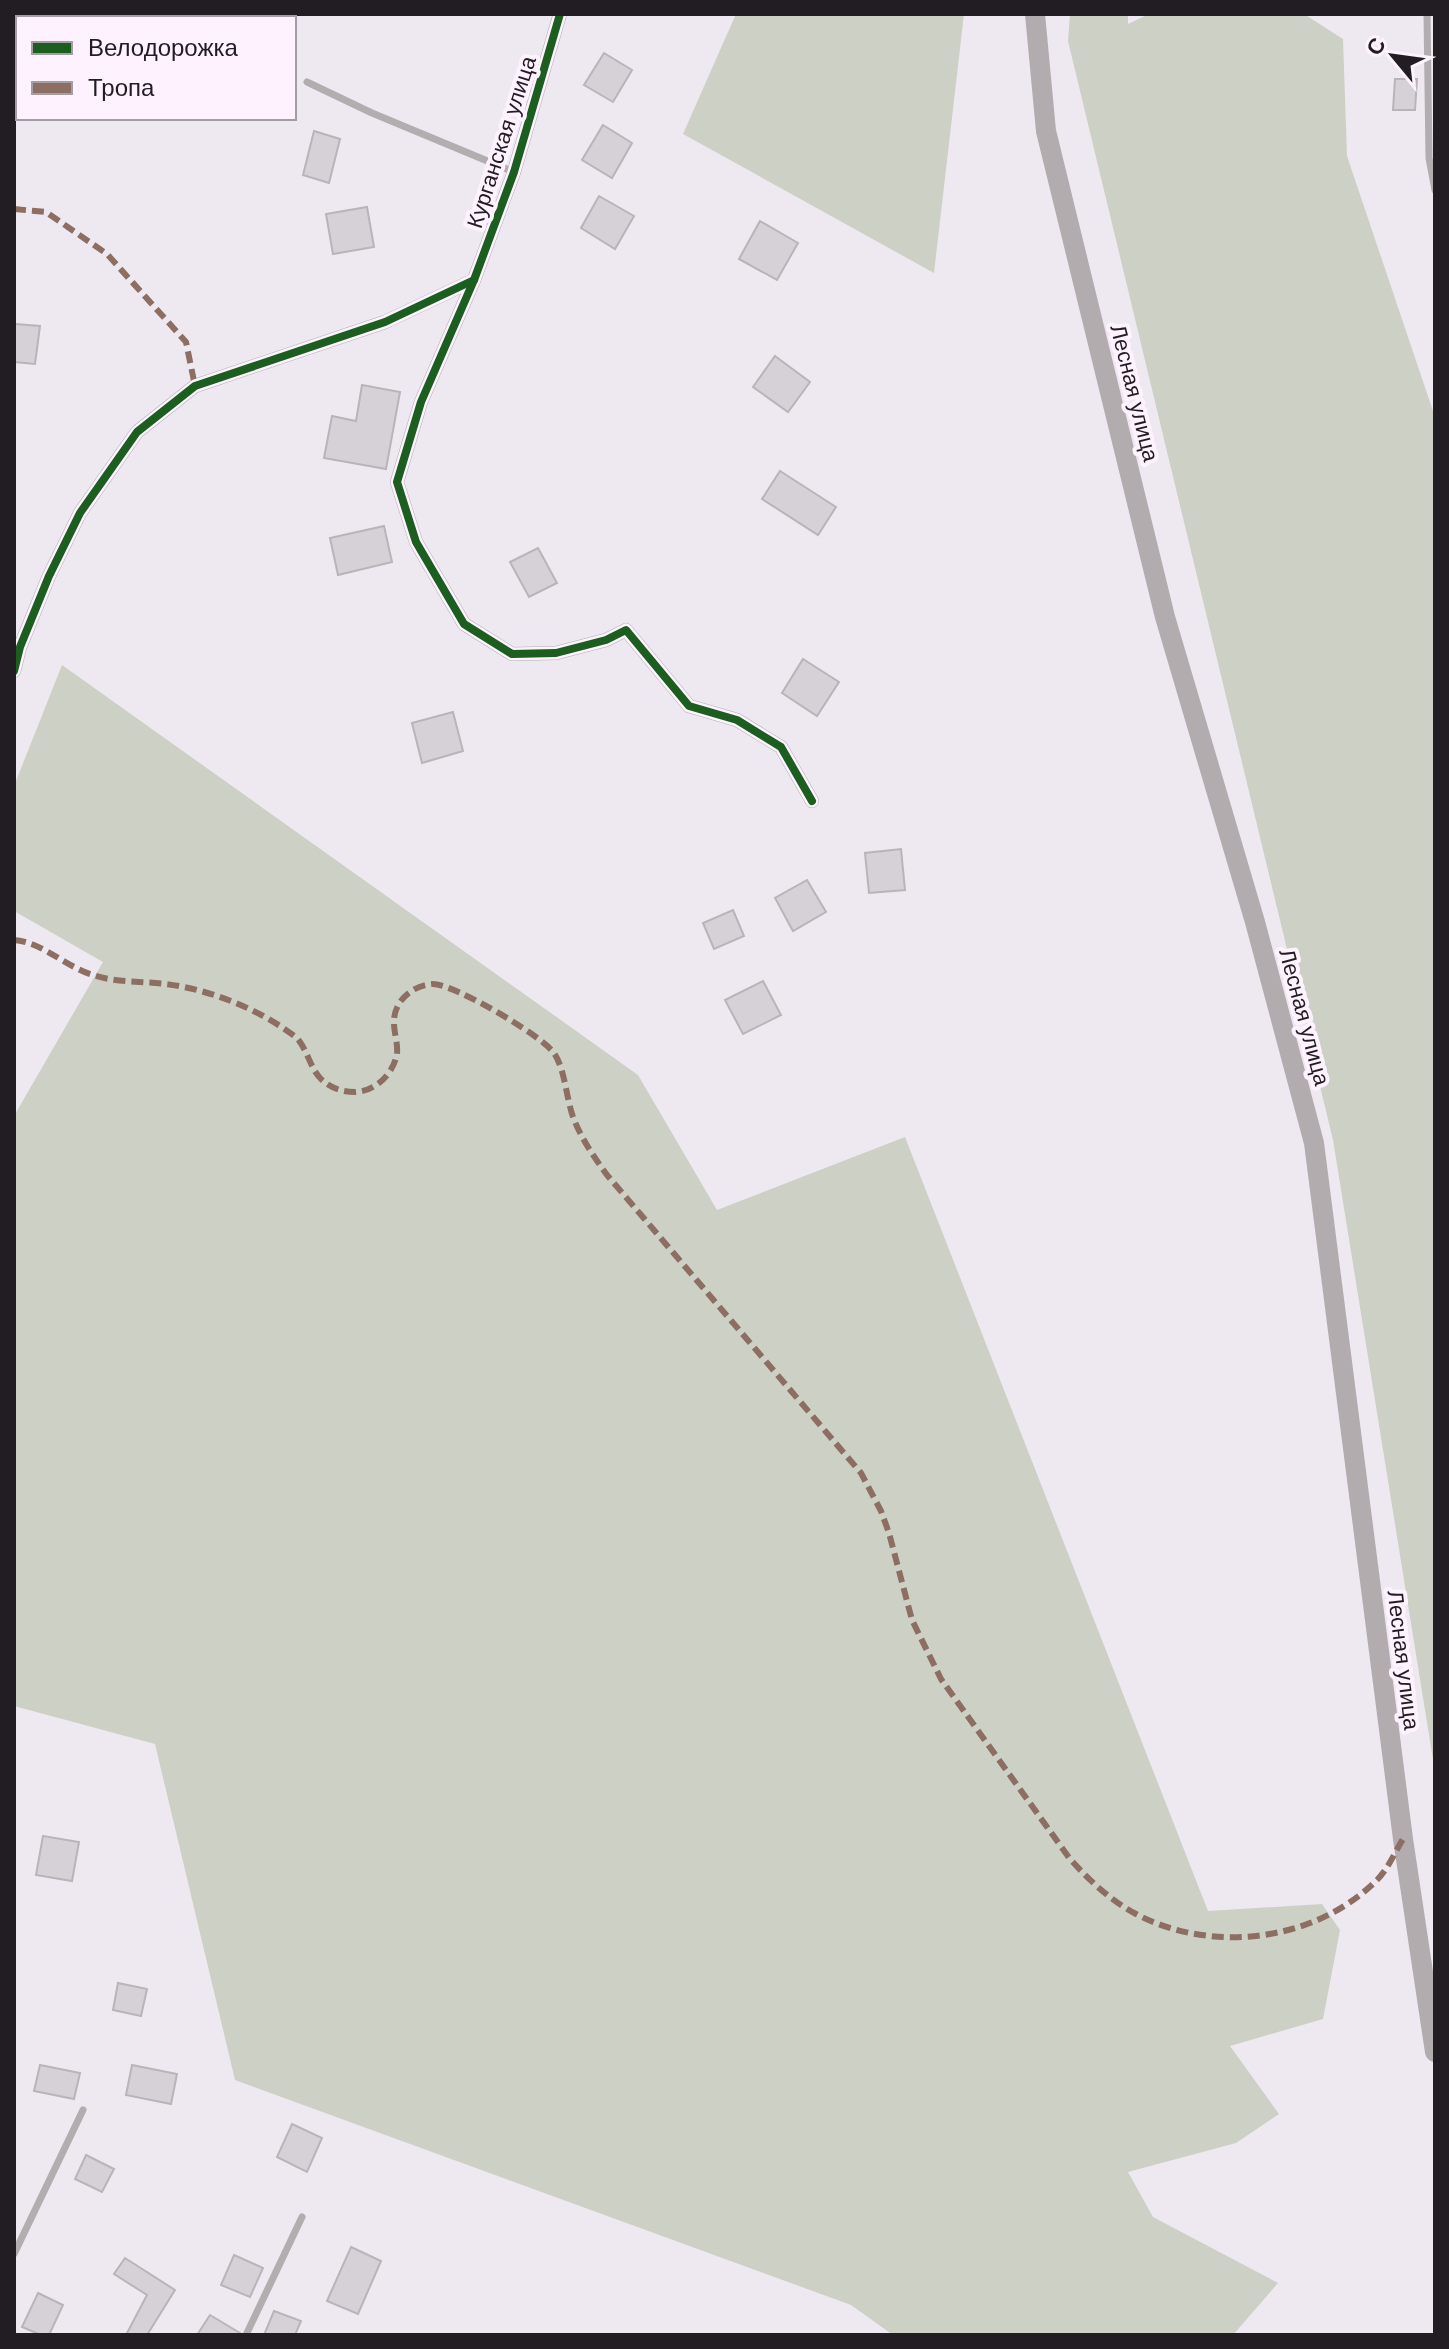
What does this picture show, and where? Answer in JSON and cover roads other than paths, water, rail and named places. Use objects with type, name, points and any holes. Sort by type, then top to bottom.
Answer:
[{"type":"main road","name":"Лесная улица","points":[[1035,14],[1046,131],[1165,617],[1255,922],[1314,1143],[1403,1839],[1435,2052]]},
{"type":"street","name":"Курганская улица","points":[[560,14],[514,172],[474,280],[421,402],[397,482],[416,542],[464,624],[512,654],[556,653],[606,640],[626,630],[689,706],[737,720],[781,747],[812,801]]},
{"type":"street","points":[[14,671],[20,647],[43,591],[80,513],[137,432],[195,386],[385,322],[474,280]]},
{"type":"lane","points":[[1427,14],[1429,158],[1435,190]]},
{"type":"lane","points":[[307,82],[372,113],[514,172]]},
{"type":"lane","points":[[14,2254],[83,2110]]},
{"type":"lane","points":[[246,2335],[302,2217]]}]
